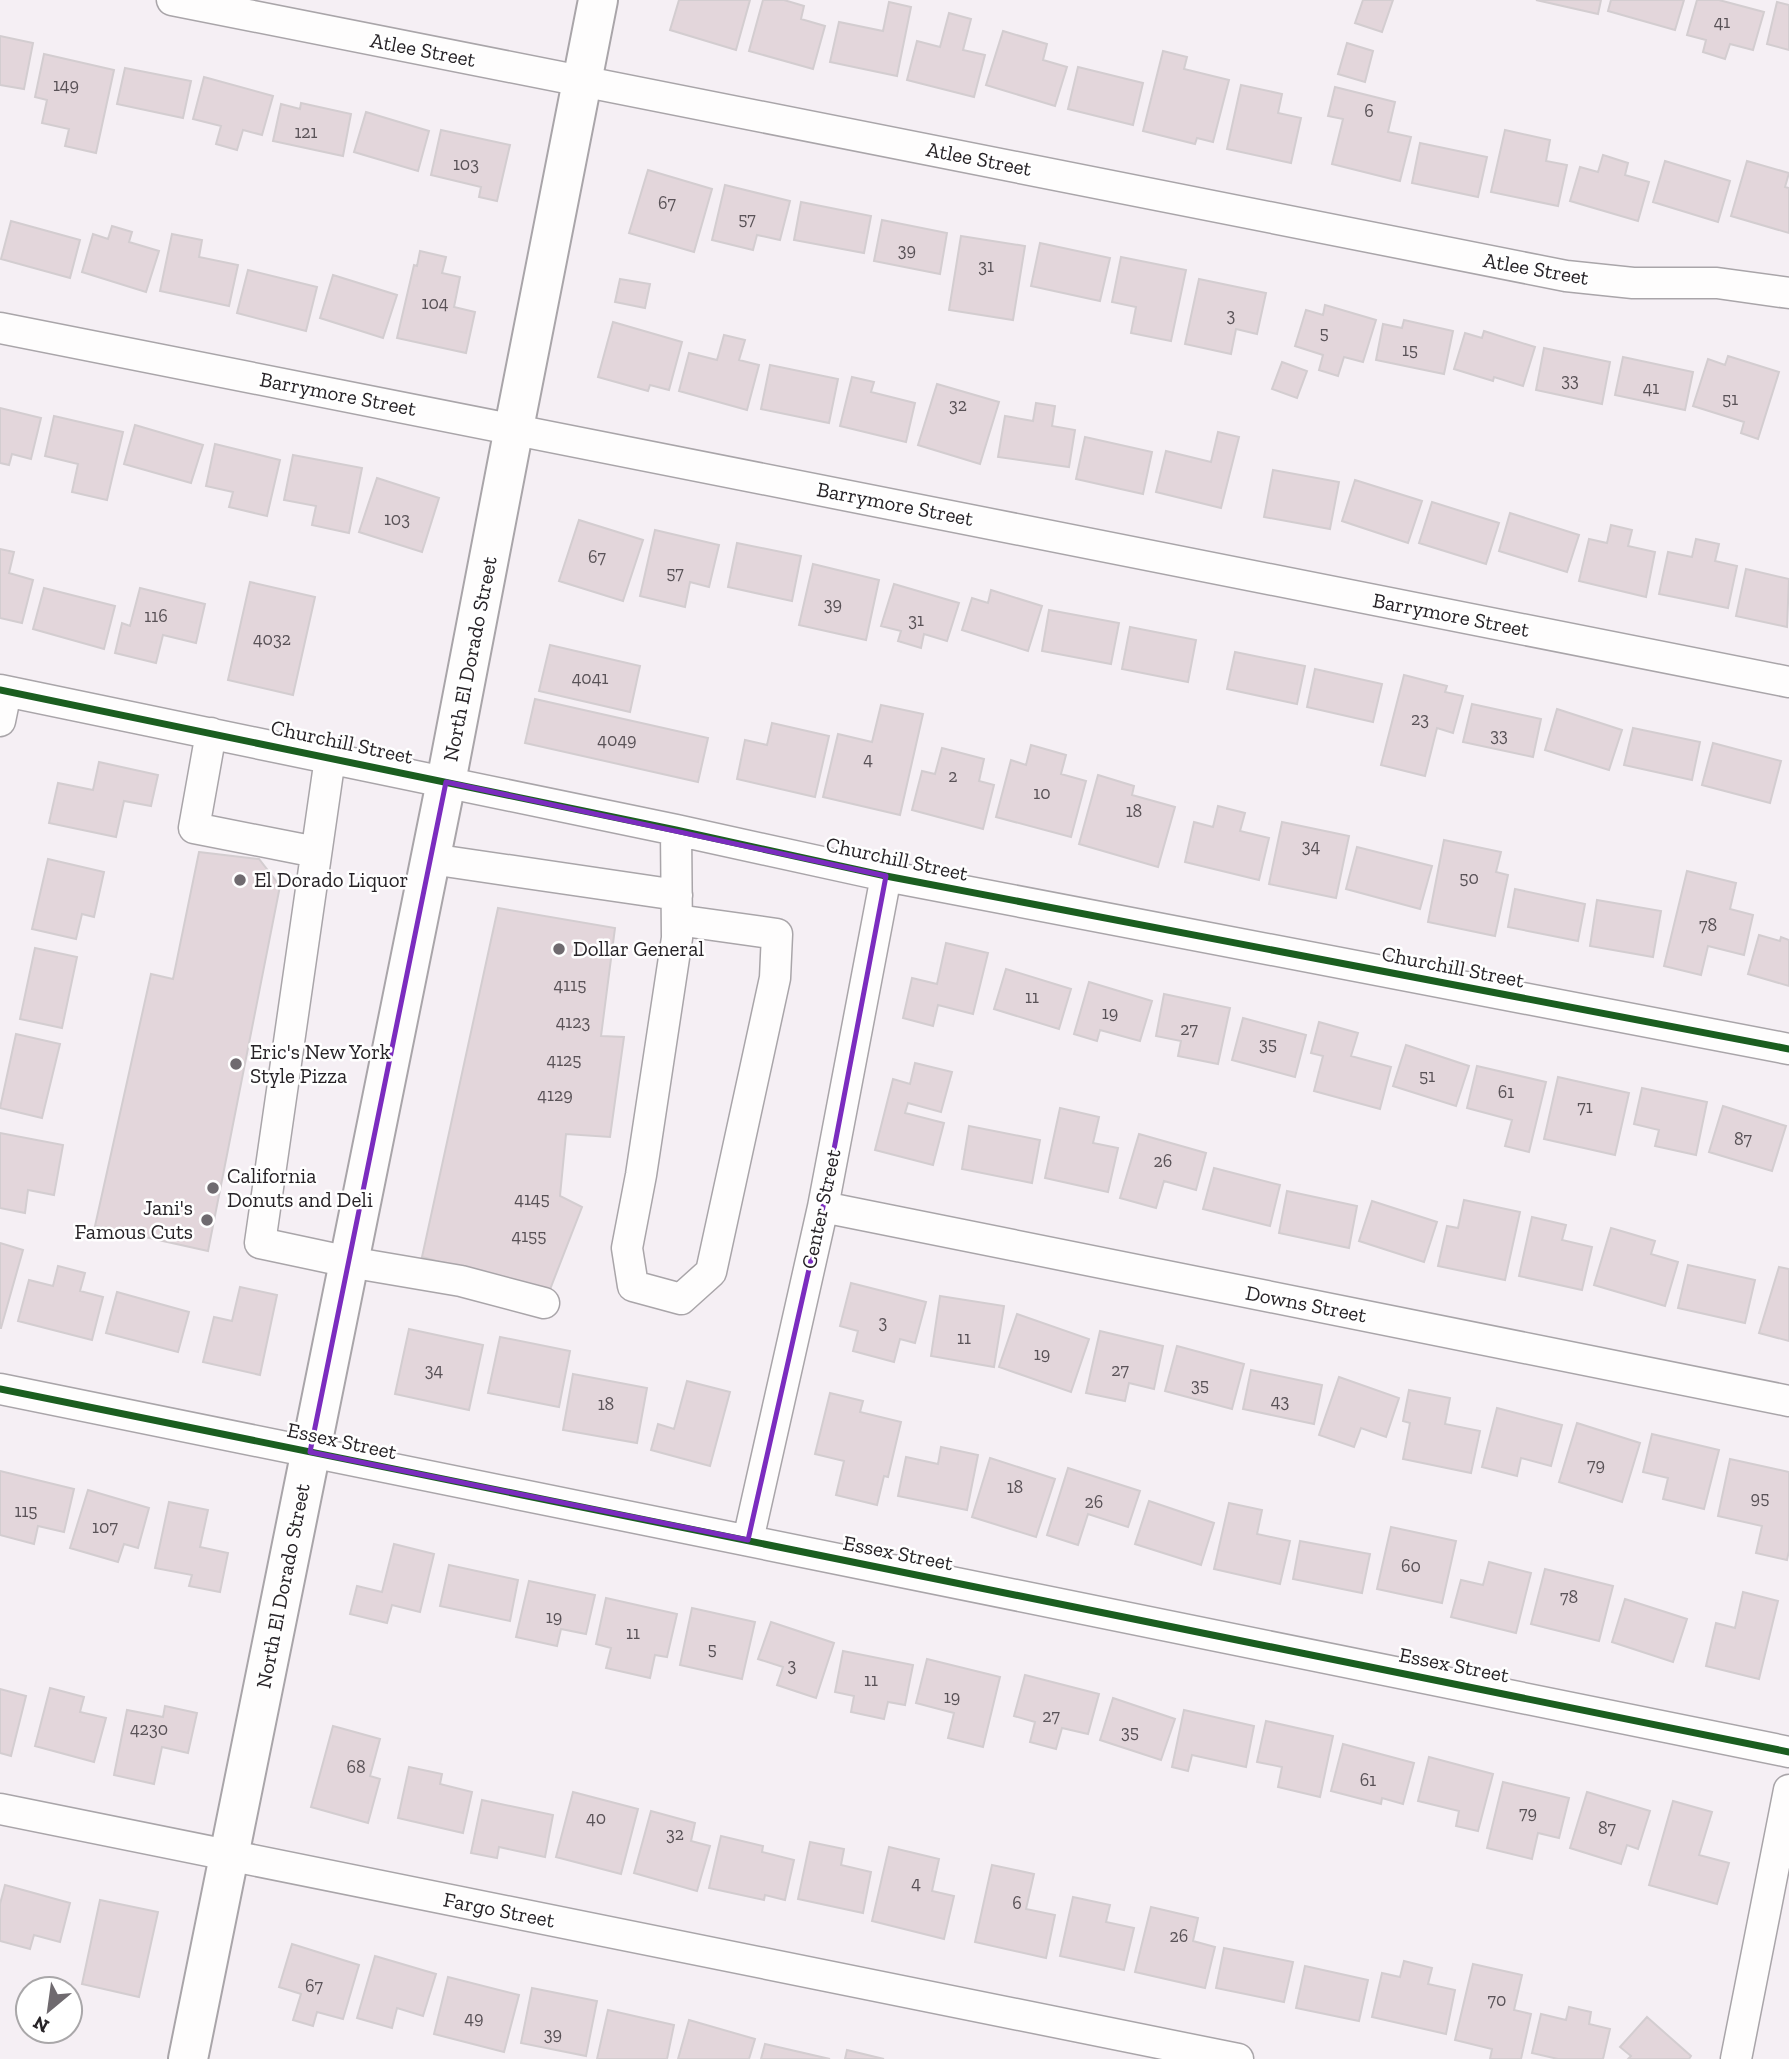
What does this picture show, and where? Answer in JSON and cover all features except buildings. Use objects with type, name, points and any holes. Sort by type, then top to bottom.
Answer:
[{"type":"main road","name":"North El Dorado Street","points":[[188,2059],[446,782],[598,0]]},
{"type":"street","name":"Atlee Street","points":[[173,0],[1566,276],[1633,283],[1717,283],[1789,293]]},
{"type":"street","name":"Barrymore Street","points":[[0,328],[1789,682]]},
{"type":"street","name":"Churchill Street","points":[[3,691],[886,876],[1789,1049]]},
{"type":"street","points":[[0,722],[3,691]]},
{"type":"street","points":[[211,733],[194,828],[316,852]]},
{"type":"street","points":[[330,758],[260,1243],[349,1262],[461,1281],[544,1303]]},
{"type":"street","points":[[430,859],[677,907],[777,934],[775,978],[711,1272],[681,1299],[633,1286],[627,1248],[661,1051],[677,938],[677,907],[676,830]]},
{"type":"street","name":"Center Street","points":[[748,1540],[823,1207],[886,876]]},
{"type":"street","name":"Downs Street","points":[[823,1207],[1789,1401]]},
{"type":"street","name":"Essex Street","points":[[0,1389],[1789,1752]]},
{"type":"street","points":[[1736,2059],[1789,1790]]},
{"type":"street","name":"Fargo Street","points":[[0,1809],[1238,2059]]},
{"type":"highlighted area","points":[[446,782],[886,876],[823,1207],[748,1540],[310,1452]]},
{"type":"cycle path","points":[[0,690],[886,876],[1789,1049]]},
{"type":"cycle path","points":[[0,1389],[1789,1752]]},
{"type":"place","name":"El Dorado Liquor","points":[[240,880]]},
{"type":"place","name":"Dollar General","points":[[559,949]]},
{"type":"place","name":"Eric's New York Style Pizza","points":[[236,1064]]},
{"type":"place","name":"California Donuts and Deli","points":[[213,1188]]},
{"type":"place","name":"Jani's Famous Cuts","points":[[207,1220]]}]
